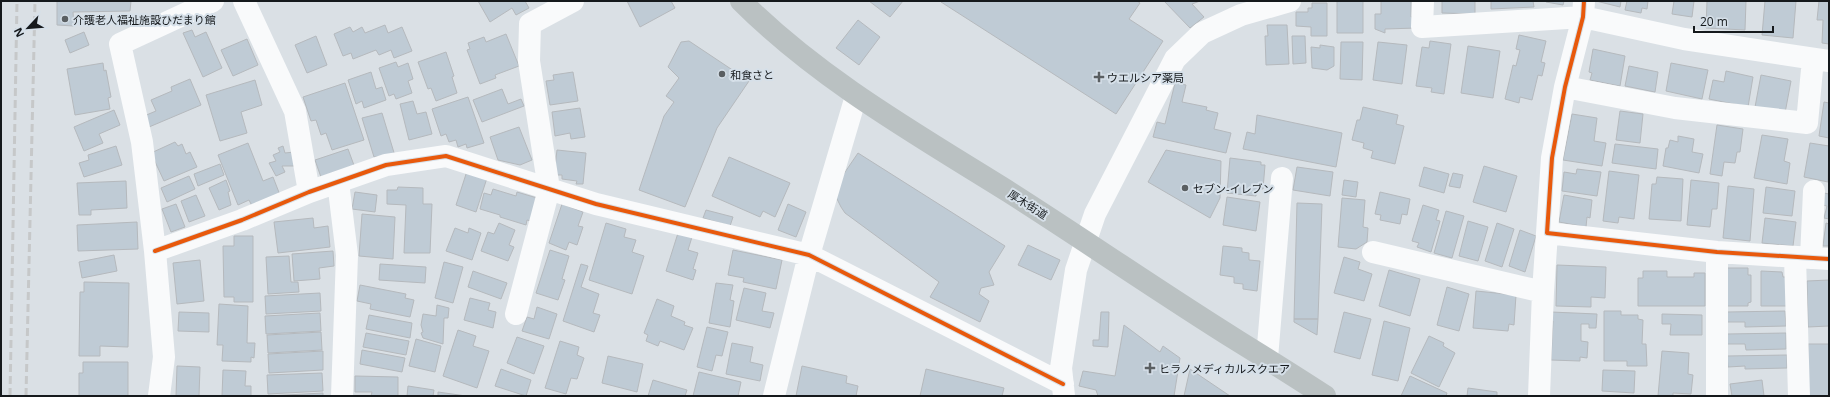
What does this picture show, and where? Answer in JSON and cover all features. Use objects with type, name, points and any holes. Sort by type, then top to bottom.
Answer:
[{"type":"main road","name":"厚木街道","points":[[741,1],[761,21],[856,96],[1085,240],[1239,342],[1267,358],[1325,396]]},
{"type":"street","points":[[159,396],[164,357],[155,251],[142,142],[120,44],[213,1]]},
{"type":"street","points":[[244,1],[295,111],[309,192]]},
{"type":"street","points":[[516,314],[549,189],[529,61],[530,24],[573,1]]},
{"type":"street","points":[[1063,390],[1061,368],[1076,270],[1085,240],[1095,214],[1175,59],[1202,33],[1239,8],[1290,1]]},
{"type":"street","points":[[1423,1],[1422,27],[1583,9],[1684,39],[1821,60],[1807,123],[1676,108],[1565,88]]},
{"type":"street","points":[[1539,396],[1543,292],[1552,158],[1565,88],[1583,9]]},
{"type":"street","points":[[774,396],[809,255],[856,96]]},
{"type":"street","points":[[155,251],[242,220],[309,192],[386,165],[446,156],[596,204],[809,255],[1063,390]]},
{"type":"street","points":[[1267,358],[1282,178]]},
{"type":"street","points":[[338,182],[347,255],[342,396]]},
{"type":"street","points":[[1799,396],[1812,258],[1814,192]]},
{"type":"street","points":[[1547,232],[1717,252],[1812,258]]},
{"type":"street","points":[[1373,252],[1543,292]]},
{"type":"street","points":[[1717,252],[1717,396]]},
{"type":"building","name":"介護老人福祉施設ひだまり館","points":[[57,1],[131,1],[130,11],[73,12],[74,26],[57,25]]},
{"type":"building","points":[[478,1],[525,1],[529,8],[516,15],[512,8],[490,22]]},
{"type":"building","points":[[627,1],[671,1],[675,8],[640,27]]},
{"type":"building","points":[[869,1],[903,1],[890,17]]},
{"type":"building","name":"ウエルシア薬局","points":[[1137,1],[1140,3],[1129,19],[1163,41],[1116,114],[941,2]]},
{"type":"building","points":[[1164,1],[1200,1],[1192,4],[1204,17],[1190,28]]},
{"type":"building","points":[[1337,1],[1363,1],[1363,33],[1337,33]]},
{"type":"building","points":[[1381,1],[1411,1],[1411,17],[1416,16],[1417,28],[1385,29],[1385,33],[1375,29],[1375,14],[1381,14]]},
{"type":"building","points":[[1442,1],[1475,1],[1475,14],[1442,13]]},
{"type":"building","points":[[1491,1],[1533,1],[1534,7],[1491,9]]},
{"type":"building","points":[[1546,1],[1564,1],[1563,5]]},
{"type":"building","points":[[1596,1],[1621,1],[1620,7]]},
{"type":"building","points":[[1627,1],[1648,1],[1647,9],[1642,8],[1641,13],[1625,10]]},
{"type":"building","points":[[1674,1],[1694,1],[1692,17],[1672,14]]},
{"type":"building","points":[[1707,1],[1746,1],[1745,30],[1706,28]]},
{"type":"building","points":[[1765,1],[1796,1],[1793,38],[1762,35]]},
{"type":"building","points":[[1819,1],[1829,1],[1829,44],[1822,43],[1823,20],[1817,20]]},
{"type":"building","points":[[1312,3],[1327,3],[1327,36],[1311,36],[1311,27],[1296,26],[1296,12],[1308,12],[1308,8],[1312,8]]},
{"type":"building","points":[[858,20],[880,37],[859,65],[836,48]]},
{"type":"building","points":[[385,25],[388,33],[402,27],[412,51],[394,58],[391,50],[379,55],[376,50],[353,59],[351,53],[343,56],[334,34],[350,27],[353,32],[362,27],[365,33]]},
{"type":"building","points":[[1267,25],[1287,25],[1289,64],[1266,65],[1265,36],[1268,36]]},
{"type":"building","points":[[192,30],[195,37],[206,32],[222,68],[203,77],[183,33]]},
{"type":"building","points":[[84,32],[89,45],[70,53],[65,40]]},
{"type":"building","points":[[506,34],[519,66],[495,75],[496,78],[480,84],[467,50],[470,49],[468,43],[484,37],[486,42]]},
{"type":"building","points":[[1519,35],[1546,41],[1541,62],[1545,63],[1542,76],[1538,75],[1532,100],[1520,97],[1519,103],[1505,99],[1513,65],[1516,66],[1520,50],[1516,49]]},
{"type":"building","points":[[316,36],[327,65],[307,73],[295,45]]},
{"type":"building","points":[[1292,36],[1305,36],[1306,63],[1293,64]]},
{"type":"building","points":[[247,39],[258,65],[233,76],[221,50]]},
{"type":"building","points":[[689,41],[749,81],[717,128],[685,207],[639,190],[664,116],[674,102],[666,96],[679,78],[668,67],[681,42]]},
{"type":"building","points":[[1430,41],[1451,44],[1444,94],[1431,92],[1432,88],[1416,86],[1422,47],[1429,48]]},
{"type":"building","points":[[1341,42],[1363,42],[1362,80],[1340,79]]},
{"type":"building","points":[[1378,42],[1407,45],[1402,84],[1373,80]]},
{"type":"building","points":[[1320,45],[1334,47],[1334,66],[1327,70],[1312,68],[1311,47],[1320,48]]},
{"type":"building","points":[[1468,46],[1500,51],[1493,98],[1461,93]]},
{"type":"building","points":[[1593,49],[1625,56],[1620,86],[1590,80],[1592,73],[1589,72]]},
{"type":"building","points":[[446,52],[454,76],[452,77],[457,93],[436,101],[431,88],[428,89],[418,62]]},
{"type":"building","points":[[396,62],[398,67],[408,63],[413,79],[408,81],[412,93],[396,99],[394,94],[389,96],[379,68]]},
{"type":"building","points":[[103,63],[104,71],[106,70],[111,97],[108,98],[110,109],[75,115],[67,69]]},
{"type":"building","points":[[1671,63],[1708,70],[1702,99],[1666,91]]},
{"type":"building","points":[[1629,66],[1658,72],[1655,92],[1625,86]]},
{"type":"building","points":[[1726,71],[1753,77],[1748,107],[1709,99],[1713,80],[1724,82]]},
{"type":"building","points":[[371,72],[376,89],[382,87],[386,100],[364,108],[362,101],[356,104],[348,80]]},
{"type":"building","points":[[573,72],[578,101],[550,105],[546,81],[554,80],[553,75]]},
{"type":"building","points":[[1761,75],[1791,81],[1785,113],[1755,107]]},
{"type":"building","points":[[190,79],[201,105],[149,127],[144,116],[156,111],[151,100],[172,91],[171,87]]},
{"type":"building","points":[[255,80],[262,105],[241,112],[247,133],[220,141],[206,95]]},
{"type":"building","points":[[345,83],[364,140],[332,150],[326,133],[321,135],[316,120],[311,121],[303,97]]},
{"type":"building","points":[[1175,83],[1186,85],[1182,102],[1207,107],[1206,110],[1218,113],[1214,129],[1231,133],[1226,153],[1153,137],[1157,122],[1165,124]]},
{"type":"building","points":[[502,89],[508,104],[521,99],[524,106],[482,122],[473,100]]},
{"type":"building","points":[[468,97],[484,143],[467,148],[466,144],[458,147],[456,140],[449,142],[446,134],[441,136],[432,109]]},
{"type":"building","points":[[413,101],[417,114],[426,112],[432,134],[409,140],[400,104]]},
{"type":"building","points":[[1824,102],[1829,103],[1829,138],[1819,136]]},
{"type":"building","points":[[1363,107],[1398,115],[1396,124],[1404,126],[1395,164],[1371,158],[1373,151],[1363,148],[1364,143],[1352,140],[1357,120],[1360,120]]},
{"type":"building","points":[[580,108],[585,137],[571,139],[570,133],[555,136],[552,112]]},
{"type":"building","points":[[114,110],[120,125],[99,134],[103,143],[84,151],[74,127]]},
{"type":"building","points":[[1620,111],[1643,114],[1640,143],[1616,140]]},
{"type":"building","points":[[382,113],[395,156],[374,157],[362,118]]},
{"type":"building","points":[[1572,114],[1597,118],[1594,141],[1606,143],[1602,166],[1563,160]]},
{"type":"building","points":[[1257,115],[1342,133],[1336,167],[1243,149],[1247,132],[1255,134]]},
{"type":"building","points":[[1717,125],[1743,129],[1740,152],[1737,152],[1735,163],[1724,162],[1722,176],[1710,174]]},
{"type":"building","points":[[519,127],[532,160],[520,165],[498,160],[490,137]]},
{"type":"building","points":[[1762,135],[1788,139],[1784,161],[1790,163],[1787,184],[1754,178]]},
{"type":"building","points":[[1678,136],[1694,139],[1692,152],[1703,154],[1699,173],[1663,166],[1666,148],[1668,148],[1670,140],[1678,142]]},
{"type":"building","points":[[175,142],[178,146],[182,144],[186,154],[190,152],[197,167],[164,181],[151,153]]},
{"type":"building","points":[[248,143],[263,181],[273,177],[280,195],[252,206],[249,200],[238,205],[218,155]]},
{"type":"building","points":[[1810,143],[1829,146],[1828,182],[1804,177]]},
{"type":"building","points":[[1615,144],[1658,149],[1656,169],[1612,163]]},
{"type":"building","points":[[116,146],[122,165],[84,177],[79,163],[89,160],[88,155]]},
{"type":"building","points":[[283,146],[285,153],[294,152],[294,166],[282,166],[285,172],[276,176],[269,163],[276,161],[273,155],[280,152],[278,148]]},
{"type":"building","points":[[348,149],[355,168],[322,180],[315,160]]},
{"type":"building","points":[[557,150],[586,153],[583,184],[576,184],[577,181],[562,179],[562,175],[554,175]]},
{"type":"building","points":[[1166,150],[1221,161],[1220,198],[1210,218],[1148,182]]},
{"type":"building","points":[[858,153],[1005,246],[989,272],[994,285],[981,288],[979,294],[989,301],[980,322],[930,297],[939,282],[845,213],[835,195],[841,178]]},
{"type":"building","points":[[729,157],[790,183],[775,217],[763,211],[760,217],[712,196]]},
{"type":"building","points":[[1230,158],[1261,162],[1261,165],[1265,165],[1263,189],[1257,188],[1256,196],[1227,193]]},
{"type":"building","points":[[220,164],[224,175],[198,186],[194,174]]},
{"type":"building","points":[[1484,166],[1517,176],[1506,212],[1473,202]]},
{"type":"building","points":[[1297,167],[1333,172],[1330,196],[1293,190]]},
{"type":"building","points":[[1424,167],[1449,174],[1444,193],[1419,186]]},
{"type":"building","points":[[1577,169],[1601,172],[1597,196],[1562,191],[1564,172],[1576,174]]},
{"type":"building","points":[[467,171],[487,178],[476,212],[456,205]]},
{"type":"building","points":[[1609,171],[1639,175],[1634,219],[1619,217],[1618,223],[1603,221]]},
{"type":"building","points":[[1453,173],[1463,175],[1460,188],[1449,186]]},
{"type":"building","points":[[189,176],[195,189],[167,202],[161,188]]},
{"type":"building","points":[[1657,177],[1683,179],[1681,221],[1649,219],[1652,184],[1656,184]]},
{"type":"building","points":[[226,180],[230,191],[228,192],[231,205],[219,210],[209,188]]},
{"type":"building","points":[[1344,180],[1358,182],[1356,197],[1342,195]]},
{"type":"building","points":[[1691,180],[1719,183],[1717,209],[1712,209],[1710,227],[1687,225]]},
{"type":"building","points":[[126,181],[127,208],[91,210],[91,215],[79,215],[77,183]]},
{"type":"building","points":[[1728,186],[1754,189],[1750,241],[1723,238]]},
{"type":"building","points":[[398,187],[423,188],[423,204],[432,204],[430,253],[404,253],[406,205],[387,204],[387,190],[397,190]]},
{"type":"building","points":[[1766,187],[1795,191],[1792,216],[1763,213]]},
{"type":"building","points":[[493,189],[516,196],[517,192],[537,198],[531,221],[527,220],[526,225],[480,209],[484,193],[491,195]]},
{"type":"building","points":[[355,192],[377,195],[375,212],[352,209]]},
{"type":"building","points":[[1380,192],[1410,199],[1407,215],[1402,214],[1400,224],[1380,220],[1381,215],[1375,214]]},
{"type":"building","points":[[1824,193],[1829,194],[1829,219],[1824,218],[1827,206],[1822,205]]},
{"type":"building","points":[[196,195],[205,216],[189,222],[181,201]]},
{"type":"building","points":[[1564,195],[1592,200],[1590,218],[1587,217],[1586,227],[1559,222]]},
{"type":"building","points":[[1227,197],[1260,202],[1256,231],[1223,225]]},
{"type":"building","points":[[1342,198],[1365,200],[1363,227],[1368,228],[1367,242],[1356,249],[1338,247]]},
{"type":"building","points":[[1297,203],[1322,204],[1318,319],[1294,319]]},
{"type":"building","points":[[176,204],[185,227],[171,232],[162,209]]},
{"type":"building","points":[[562,204],[583,212],[578,226],[583,227],[577,245],[569,242],[566,250],[549,243]]},
{"type":"building","points":[[788,204],[806,212],[796,237],[778,230]]},
{"type":"building","points":[[1423,205],[1439,210],[1436,220],[1440,221],[1431,252],[1417,247],[1419,243],[1412,241]]},
{"type":"building","points":[[706,210],[733,217],[730,226],[703,218]]},
{"type":"building","points":[[1446,211],[1464,216],[1452,258],[1434,253]]},
{"type":"building","points":[[362,214],[395,217],[393,259],[359,256]]},
{"type":"building","points":[[313,218],[314,228],[328,226],[330,247],[278,253],[274,222]]},
{"type":"building","points":[[1765,218],[1796,222],[1793,246],[1762,243]]},
{"type":"building","points":[[1468,221],[1488,227],[1478,261],[1459,256]]},
{"type":"building","points":[[137,222],[138,249],[78,251],[77,225]]},
{"type":"building","points":[[499,223],[515,230],[509,245],[514,247],[508,261],[481,251],[488,232],[494,234]]},
{"type":"building","points":[[606,223],[626,229],[624,237],[636,240],[632,252],[644,256],[632,294],[589,280]]},
{"type":"building","points":[[1497,223],[1514,229],[1502,267],[1485,261]]},
{"type":"building","points":[[1826,223],[1829,224],[1829,246],[1823,246]]},
{"type":"building","points":[[455,228],[468,233],[469,228],[481,233],[472,260],[446,251]]},
{"type":"building","points":[[1520,230],[1536,236],[1525,272],[1509,266]]},
{"type":"building","points":[[678,233],[692,237],[688,250],[698,253],[693,269],[696,270],[693,280],[666,271]]},
{"type":"building","points":[[234,236],[253,236],[253,302],[234,302],[234,297],[224,297],[223,246],[234,246]]},
{"type":"building","points":[[1028,245],[1060,260],[1051,280],[1018,265]]},
{"type":"building","points":[[1223,246],[1242,248],[1242,252],[1249,253],[1249,260],[1260,261],[1257,291],[1243,289],[1243,284],[1234,283],[1234,277],[1220,275]]},
{"type":"building","points":[[550,250],[569,256],[562,279],[565,280],[558,300],[536,293]]},
{"type":"building","points":[[733,250],[782,260],[776,289],[743,282],[744,278],[728,275]]},
{"type":"building","points":[[333,251],[334,266],[319,268],[320,279],[294,281],[292,254]]},
{"type":"building","points":[[114,255],[117,271],[82,278],[79,262]]},
{"type":"building","points":[[289,256],[291,282],[298,282],[299,292],[268,294],[266,257]]},
{"type":"building","points":[[1344,257],[1360,262],[1358,269],[1372,274],[1364,301],[1334,293]]},
{"type":"building","points":[[200,260],[204,301],[177,304],[173,263]]},
{"type":"building","points":[[444,262],[463,267],[453,303],[435,298]]},
{"type":"building","points":[[380,264],[426,267],[425,283],[379,280]]},
{"type":"building","points":[[581,264],[588,266],[581,287],[599,294],[593,313],[600,315],[594,332],[563,321]]},
{"type":"building","points":[[1557,265],[1606,267],[1605,298],[1591,297],[1591,307],[1556,306]]},
{"type":"building","points":[[1726,268],[1748,268],[1748,275],[1751,275],[1751,302],[1748,303],[1748,306],[1725,306]]},
{"type":"building","points":[[1389,270],[1420,279],[1410,316],[1379,306]]},
{"type":"building","points":[[473,271],[507,283],[501,299],[468,287]]},
{"type":"building","points":[[1643,271],[1667,271],[1667,277],[1694,277],[1694,273],[1705,273],[1705,306],[1638,306],[1638,278],[1643,278]]},
{"type":"building","points":[[1761,271],[1782,272],[1783,277],[1791,277],[1791,306],[1761,306]]},
{"type":"building","points":[[1829,280],[1829,326],[1808,327],[1807,281]]},
{"type":"building","points":[[84,282],[129,283],[128,347],[100,346],[100,356],[79,356],[80,292],[84,292]]},
{"type":"building","points":[[716,283],[733,285],[730,300],[734,301],[730,327],[709,323]]},
{"type":"building","points":[[360,285],[406,294],[405,298],[414,300],[410,317],[370,309],[371,304],[357,301]]},
{"type":"building","points":[[1447,287],[1469,294],[1459,331],[1437,325]]},
{"type":"building","points":[[744,288],[766,293],[762,311],[774,313],[770,328],[736,320]]},
{"type":"building","points":[[1476,291],[1516,295],[1514,325],[1509,324],[1508,331],[1473,328]]},
{"type":"building","points":[[320,293],[321,311],[266,314],[265,296]]},
{"type":"building","points":[[470,298],[490,303],[488,310],[496,312],[493,328],[464,320]]},
{"type":"building","points":[[657,299],[674,306],[671,316],[685,322],[684,325],[693,328],[684,350],[660,341],[658,346],[646,341],[648,335],[644,333]]},
{"type":"building","points":[[219,304],[248,306],[247,343],[255,343],[254,358],[251,357],[251,362],[222,361],[223,345],[217,345]]},
{"type":"building","points":[[437,305],[449,308],[448,318],[444,318],[443,344],[423,338],[421,333],[423,332],[421,325],[423,314],[436,316]]},
{"type":"building","points":[[537,307],[557,314],[549,339],[522,331],[527,317],[534,319]]},
{"type":"building","points":[[1604,311],[1621,311],[1621,315],[1638,315],[1638,319],[1643,320],[1642,344],[1646,344],[1647,366],[1627,366],[1627,361],[1604,361]]},
{"type":"building","points":[[1785,311],[1786,326],[1745,327],[1745,322],[1727,322],[1727,312]]},
{"type":"building","points":[[179,312],[209,313],[209,332],[178,331]]},
{"type":"building","points":[[1101,312],[1109,312],[1108,347],[1093,346],[1093,340],[1099,340]]},
{"type":"building","points":[[1344,312],[1371,319],[1360,359],[1334,352]]},
{"type":"building","points":[[1551,312],[1597,314],[1596,328],[1589,328],[1589,324],[1581,324],[1581,341],[1588,342],[1587,358],[1580,357],[1580,361],[1551,360],[1553,321],[1550,321]]},
{"type":"building","points":[[320,313],[321,331],[266,334],[265,316]]},
{"type":"building","points":[[1662,314],[1702,315],[1702,335],[1670,335],[1671,324],[1662,324]]},
{"type":"building","points":[[369,315],[412,323],[410,338],[366,329]]},
{"type":"building","points":[[1294,319],[1318,319],[1317,335],[1294,322]]},
{"type":"building","points":[[1384,321],[1410,328],[1398,381],[1372,375]]},
{"type":"building","points":[[1124,325],[1160,352],[1163,346],[1180,358],[1174,396],[1098,396],[1096,390],[1079,386],[1083,371],[1115,376]]},
{"type":"building","points":[[707,327],[728,332],[722,356],[716,355],[712,371],[697,367]]},
{"type":"building","points":[[458,330],[476,336],[473,346],[489,351],[477,388],[443,376]]},
{"type":"building","points":[[321,332],[322,350],[268,353],[267,335]]},
{"type":"building","points":[[366,333],[409,341],[406,355],[363,347]]},
{"type":"building","points":[[1786,333],[1786,349],[1746,350],[1745,344],[1727,344],[1727,334]]},
{"type":"building","points":[[1429,336],[1444,343],[1443,346],[1455,353],[1439,387],[1411,373]]},
{"type":"building","points":[[517,337],[544,346],[534,374],[507,363]]},
{"type":"building","points":[[416,339],[441,346],[435,372],[409,366]]},
{"type":"building","points":[[560,341],[579,347],[577,355],[584,358],[577,379],[571,378],[566,394],[545,388]]},
{"type":"building","points":[[732,343],[753,347],[750,362],[763,365],[760,381],[726,374]]},
{"type":"building","points":[[1808,344],[1829,344],[1829,396],[1808,396]]},
{"type":"building","points":[[362,350],[405,358],[402,372],[360,364]]},
{"type":"building","points":[[323,351],[323,370],[269,373],[268,354]]},
{"type":"building","points":[[1662,351],[1689,353],[1688,374],[1693,375],[1691,394],[1673,393],[1673,396],[1658,396]]},
{"type":"building","points":[[1787,355],[1787,368],[1745,369],[1745,366],[1728,367],[1727,356]]},
{"type":"building","points":[[608,356],[643,364],[637,392],[602,383]]},
{"type":"building","points":[[83,362],[128,362],[128,396],[79,396],[79,373],[83,373]]},
{"type":"building","points":[[177,366],[200,367],[199,396],[176,396]]},
{"type":"building","points":[[802,366],[847,376],[846,383],[858,386],[856,396],[796,396]]},
{"type":"building","points":[[501,369],[531,380],[526,396],[495,386]]},
{"type":"building","points":[[926,369],[1004,388],[1002,396],[920,396]]},
{"type":"building","points":[[1190,369],[1230,396],[1184,396]]},
{"type":"building","points":[[223,370],[246,371],[245,386],[251,386],[251,396],[222,396]]},
{"type":"building","points":[[1603,370],[1635,371],[1634,393],[1602,391]]},
{"type":"building","points":[[699,372],[741,382],[738,396],[693,396]]},
{"type":"building","points":[[322,373],[323,391],[268,394],[267,375]]},
{"type":"building","points":[[355,376],[398,377],[398,396],[371,396],[372,392],[355,392]]},
{"type":"building","points":[[1410,376],[1447,393],[1446,396],[1401,396]]},
{"type":"building","points":[[653,380],[687,390],[685,396],[648,396]]},
{"type":"building","points":[[1762,380],[1764,396],[1732,396],[1730,384]]},
{"type":"building","points":[[408,386],[434,390],[433,396],[407,396]]},
{"type":"building","points":[[1468,388],[1497,392],[1497,396],[1467,396]]},
{"type":"building","points":[[438,392],[466,396],[438,396]]},
{"type":"building","points":[[323,393],[323,396],[268,396]]},
{"type":"railway","points":[[10,396],[17,1]]},
{"type":"railway","points":[[26,396],[35,1]]},
{"type":"cycle path","points":[[1584,1],[1583,17],[1565,87],[1552,158],[1547,233],[1717,252],[1829,259]]},
{"type":"cycle path","points":[[155,251],[242,220],[309,192],[386,165],[446,156],[596,204],[809,255],[1063,384]]},
{"type":"place","name":"介護老人福祉施設ひだまり館","points":[[65,19]]},
{"type":"place","name":"和食さと","points":[[722,74]]},
{"type":"place","name":"ウエルシア薬局","points":[[1099,77]]},
{"type":"place","name":"セブン-イレブン","points":[[1185,188]]},
{"type":"place","name":"ヒラノメディカルスクエア","points":[[1150,368]]}]
